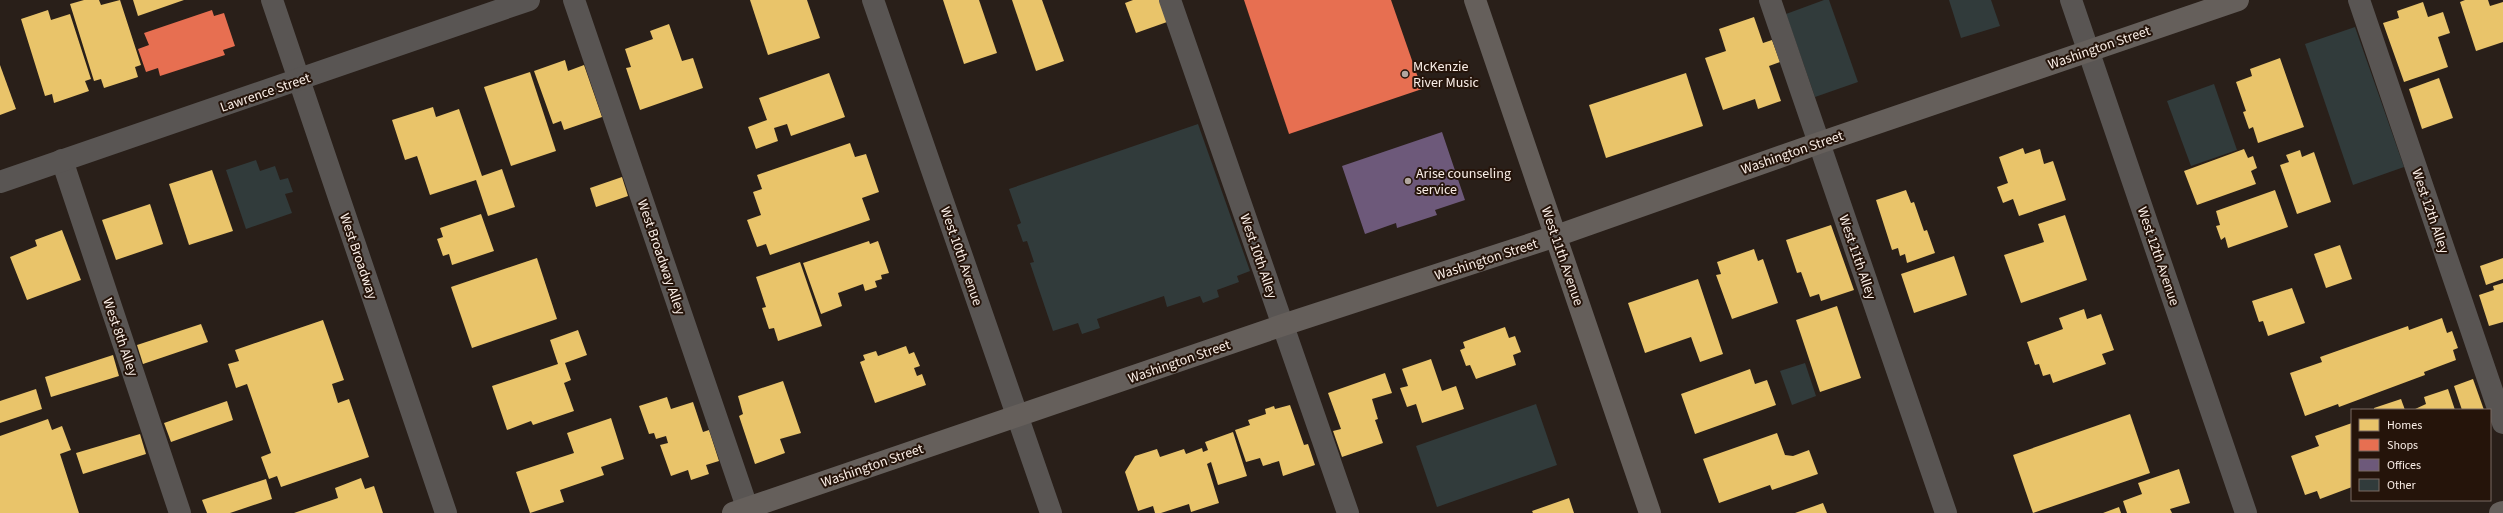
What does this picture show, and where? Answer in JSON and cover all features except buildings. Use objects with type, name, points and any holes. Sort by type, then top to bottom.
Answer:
[{"type":"main road","name":"West 11th Avenue","points":[[1475,0],[1650,513]]},
{"type":"main road","name":"Washington Street","points":[[743,511],[1283,325],[1556,236],[1819,143],[2238,0]]},
{"type":"street","name":"West Broadway","points":[[272,0],[446,513]]},
{"type":"street","name":"Lawrence Street","points":[[0,182],[529,0]]},
{"type":"street","name":"West Broadway Alley","points":[[574,0],[743,511]]},
{"type":"street","name":"West 10th Avenue","points":[[873,0],[1050,513]]},
{"type":"street","name":"West 10th Alley","points":[[1170,0],[1348,513]]},
{"type":"street","name":"West 11th Alley","points":[[1770,0],[1946,513]]},
{"type":"street","name":"West 12th Avenue","points":[[2071,0],[2246,513]]},
{"type":"street","name":"West 12th Alley","points":[[2359,0],[2503,423]]},
{"type":"street","name":"West 8th Alley","points":[[62,160],[180,513]]},
{"type":"place","name":"McKenzie River Music","points":[[1405,74]]},
{"type":"place","name":"Arise counseling service","points":[[1408,181]]}]
